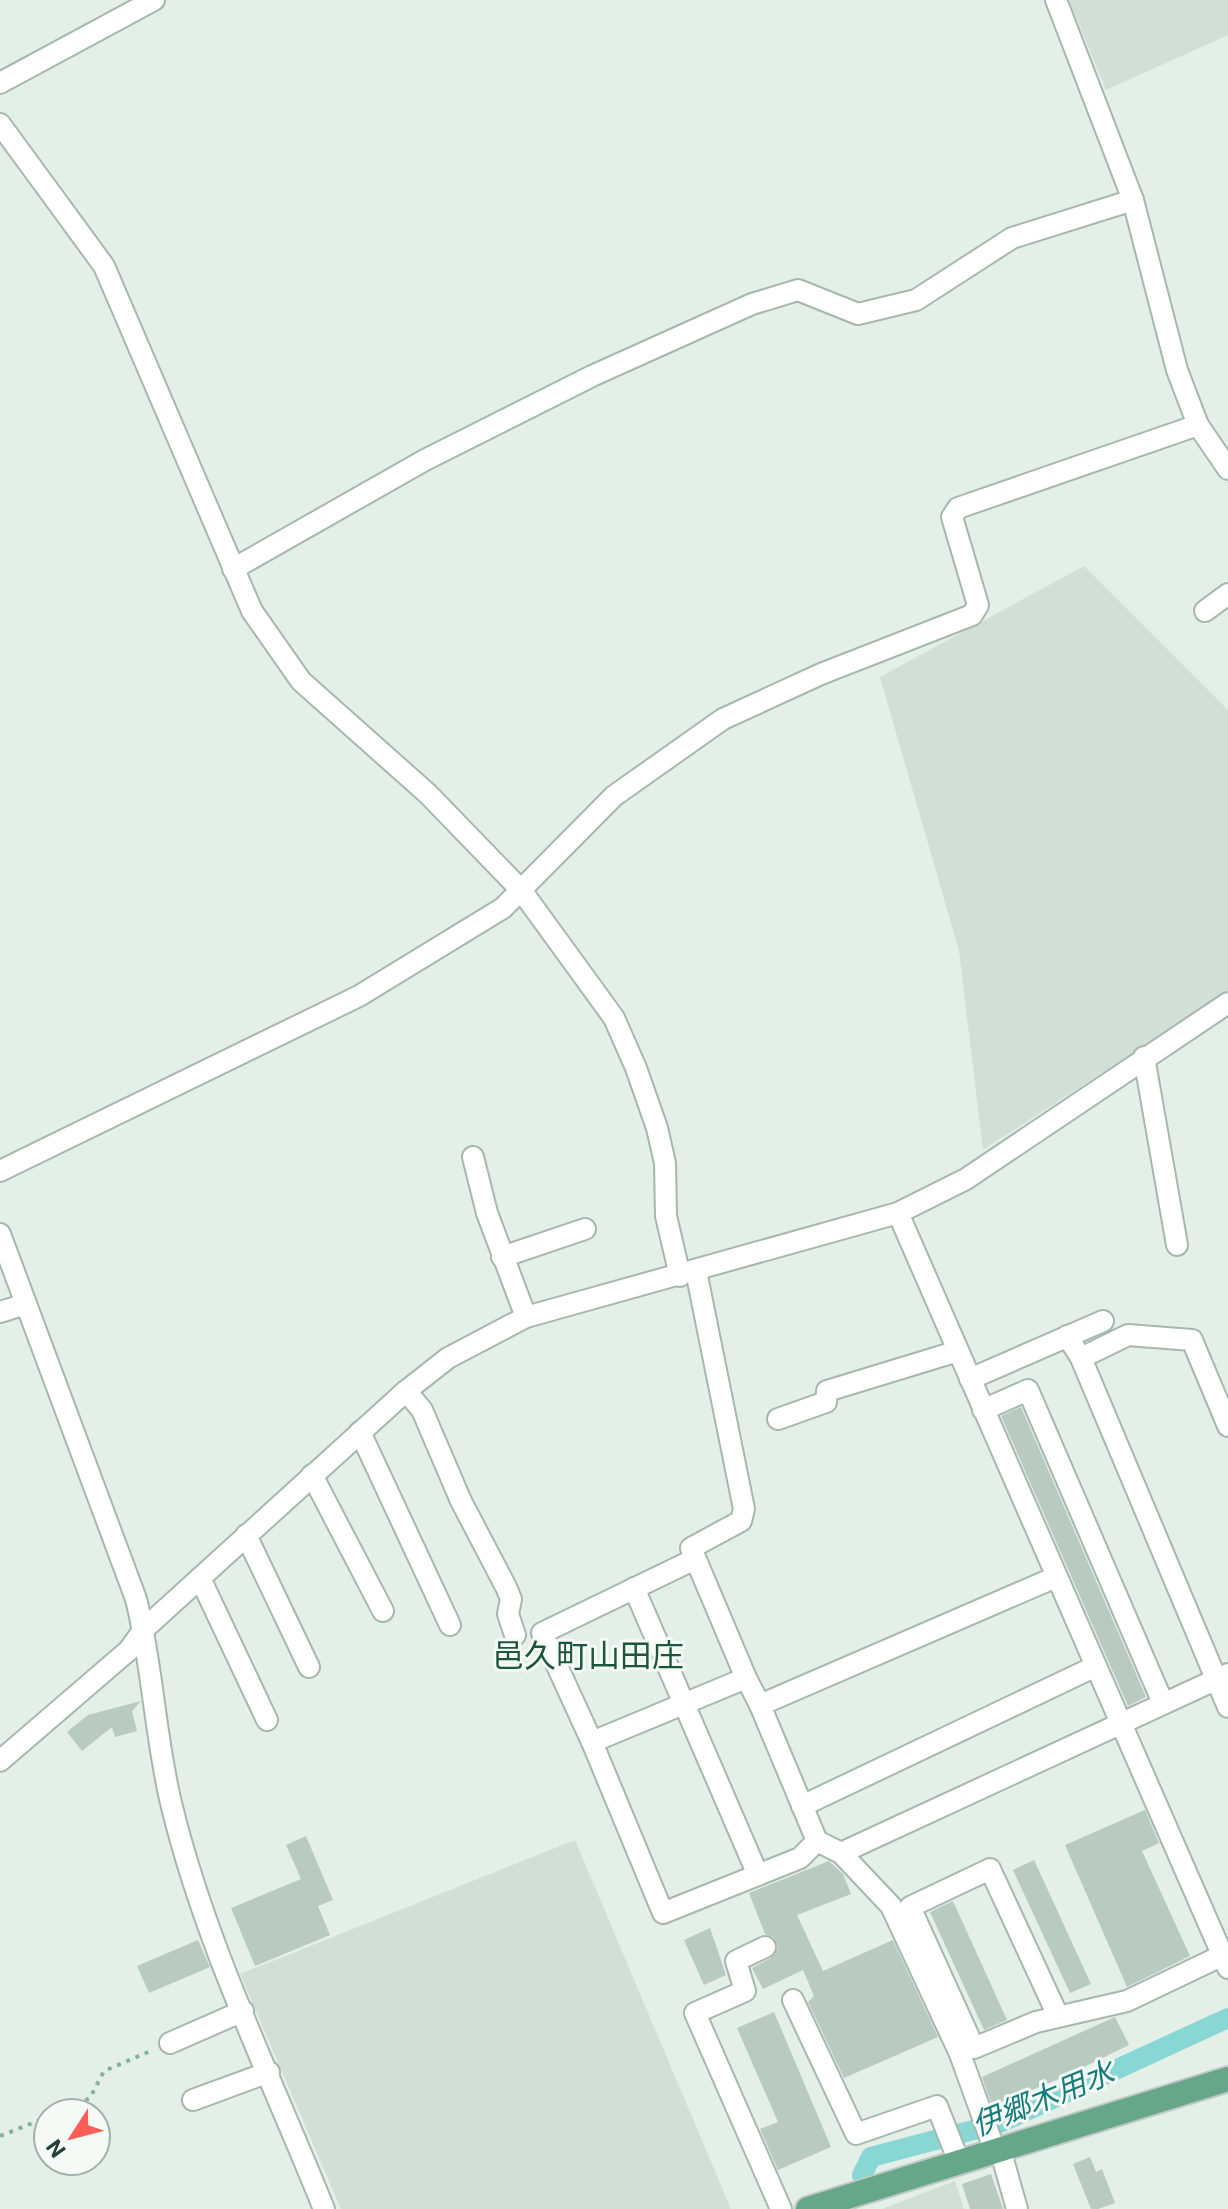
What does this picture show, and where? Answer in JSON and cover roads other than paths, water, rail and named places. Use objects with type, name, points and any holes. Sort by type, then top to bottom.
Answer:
[{"type":"main road","points":[[808,2209],[867,2200],[953,2145],[998,2150],[1228,2079]]},
{"type":"street","points":[[0,83],[154,0]]},
{"type":"street","points":[[1056,0],[1133,200],[1177,370],[1198,425],[1228,469]]},
{"type":"street","points":[[0,124],[104,266],[252,611],[301,681],[428,794],[521,890],[614,1018],[636,1068],[665,1163],[666,1216],[688,1274],[744,1509],[741,1521],[691,1548],[817,1841],[841,1853],[891,1906],[960,2054],[998,2150],[1017,2209]]},
{"type":"street","points":[[233,569],[425,460],[592,376],[752,304],[798,290],[858,314],[916,300],[1012,238],[1133,200]]},
{"type":"street","points":[[0,1171],[359,996],[503,908],[614,796],[723,719],[836,668],[957,624],[972,615],[978,605],[952,517],[958,508],[1198,425]]},
{"type":"street","points":[[1205,611],[1228,594]]},
{"type":"street","points":[[0,1761],[129,1650],[144,1629],[312,1475],[448,1358],[526,1317],[898,1213],[966,1179],[1228,1003]]},
{"type":"street","points":[[1144,1057],[1177,1245]]},
{"type":"street","points":[[473,1157],[502,1257],[526,1317]]},
{"type":"street","points":[[898,1213],[1094,1667],[1226,1960],[1127,2001],[1058,2016],[974,2048],[910,1907],[990,1869],[1058,2016]]},
{"type":"street","points":[[502,1257],[585,1229]]},
{"type":"street","points":[[0,1234],[136,1599],[144,1629],[171,1805],[200,1904],[324,2209]]},
{"type":"street","points":[[0,1312],[26,1304]]},
{"type":"street","points":[[970,1379],[1103,1321]]},
{"type":"street","points":[[1081,1358],[1128,1335],[1192,1340],[1228,1426]]},
{"type":"street","points":[[1067,1336],[1081,1358],[1222,1676],[1228,1707]]},
{"type":"street","points":[[778,1419],[826,1402],[827,1391],[958,1351]]},
{"type":"street","points":[[983,1410],[1028,1390],[1163,1703]]},
{"type":"street","points":[[406,1391],[422,1410],[461,1501],[506,1587],[511,1599],[508,1614],[515,1635]]},
{"type":"street","points":[[360,1432],[450,1625]]},
{"type":"street","points":[[312,1475],[383,1611]]},
{"type":"street","points":[[246,1535],[309,1667]]},
{"type":"street","points":[[695,1559],[542,1633],[592,1742],[663,1913],[800,1858],[817,1841]]},
{"type":"street","points":[[760,1705],[1056,1577]]},
{"type":"street","points":[[200,1578],[267,1720]]},
{"type":"street","points":[[634,1588],[758,1875]]},
{"type":"street","points":[[802,1806],[1094,1667]]},
{"type":"street","points":[[841,1853],[1222,1676]]},
{"type":"street","points":[[592,1742],[746,1678]]},
{"type":"street","points":[[765,1947],[736,1961],[745,1991],[695,2013],[781,2209]]},
{"type":"street","points":[[793,2000],[856,2134],[937,2106],[953,2145]]},
{"type":"street","points":[[170,2043],[243,2011]]},
{"type":"street","points":[[193,2100],[269,2072]]},
{"type":"waterway","name":"伊郷木用水","points":[[862,2175],[871,2157],[1000,2123],[1228,2018]]},
{"type":"district","name":"邑久町山田庄","points":[[588,1656]]}]
